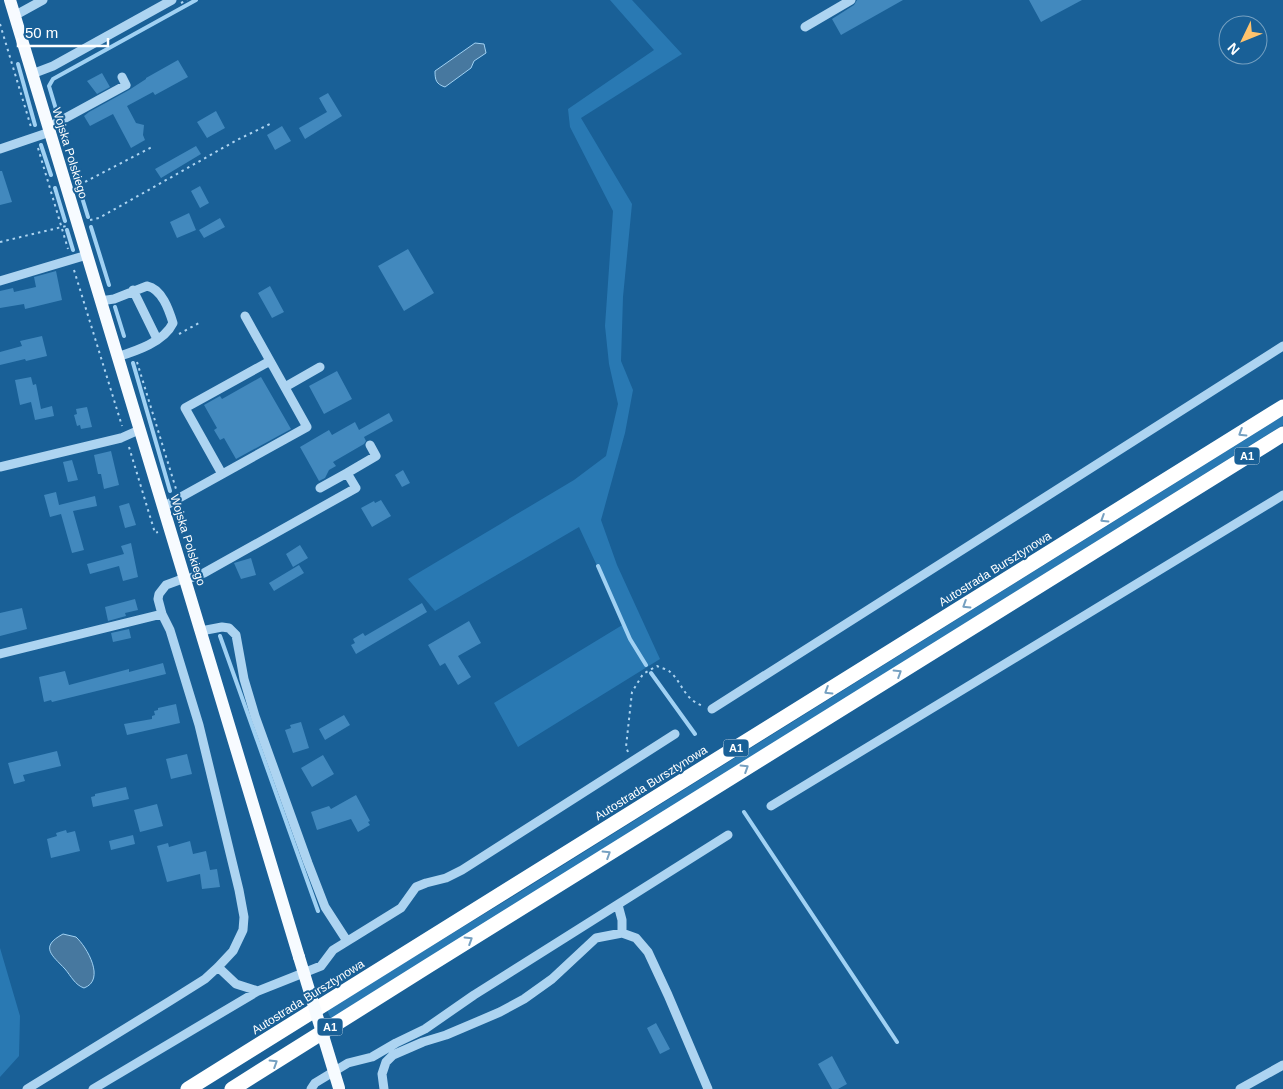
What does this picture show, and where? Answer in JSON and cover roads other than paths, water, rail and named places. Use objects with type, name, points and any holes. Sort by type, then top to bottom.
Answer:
[{"type":"highway","name":"Autostrada Bursztynowa","points":[[188,1089],[1283,407]]},
{"type":"highway","name":"A1","points":[[232,1089],[1283,434]]},
{"type":"main road","name":"Wojska Polskiego","points":[[10,0],[339,1089]]},
{"type":"street","points":[[14,16],[43,0]]},
{"type":"street","points":[[32,74],[53,66],[172,0]]},
{"type":"street","points":[[805,27],[851,0]]},
{"type":"street","points":[[0,149],[34,137],[126,85],[122,77]]},
{"type":"street","points":[[0,281],[87,255]]},
{"type":"street","points":[[100,301],[147,286],[152,287],[158,292],[170,313],[173,323],[170,329],[157,339],[133,351],[117,356]]},
{"type":"street","points":[[134,290],[157,339]]},
{"type":"street","points":[[163,507],[307,427],[245,316]]},
{"type":"street","points":[[712,709],[1283,346]]},
{"type":"street","points":[[222,474],[185,408],[270,361]]},
{"type":"street","points":[[285,387],[320,367]]},
{"type":"street","points":[[0,467],[126,436],[139,430]]},
{"type":"street","points":[[320,488],[376,456],[370,445]]},
{"type":"street","points":[[27,1089],[205,979],[218,967],[239,941],[243,930],[244,917],[199,725],[170,630],[162,614],[158,599],[162,589],[170,583],[204,572],[356,488],[348,473]]},
{"type":"street","points":[[771,806],[1283,495]]},
{"type":"street","points":[[0,654],[162,614]]},
{"type":"street","points":[[200,631],[222,627],[229,628],[236,635],[244,679],[274,771],[325,907],[347,940]]},
{"type":"street","points":[[93,1089],[258,991],[321,966],[333,950],[401,908],[416,887],[446,878],[462,870],[675,734]]},
{"type":"street","points":[[311,1089],[315,1083],[348,1063],[372,1057],[425,1029],[474,995],[728,835]]},
{"type":"street","points":[[618,905],[622,920],[622,933]]},
{"type":"street","points":[[384,1089],[382,1074],[386,1062],[393,1055],[500,1012],[524,999],[552,979],[596,938],[622,933],[636,938],[648,952],[708,1089]]},
{"type":"street","points":[[218,967],[236,984],[258,991]]},
{"type":"street","points":[[1240,1089],[1283,1065]]},
{"type":"waterway","points":[[58,116],[49,86],[53,79],[196,0]]},
{"type":"waterway","points":[[18,64],[35,125]]},
{"type":"waterway","points":[[41,145],[51,175]]},
{"type":"waterway","points":[[55,188],[65,221]]},
{"type":"waterway","points":[[80,191],[88,217]]},
{"type":"waterway","points":[[91,227],[109,285]]},
{"type":"waterway","points":[[67,230],[73,250]]},
{"type":"waterway","points":[[115,307],[124,336]]},
{"type":"waterway","points":[[133,363],[170,491]]},
{"type":"waterway","points":[[598,566],[630,639],[646,665]]},
{"type":"waterway","points":[[220,636],[318,911]]},
{"type":"waterway","points":[[651,673],[695,734]]},
{"type":"waterway","points":[[744,812],[897,1042]]}]
